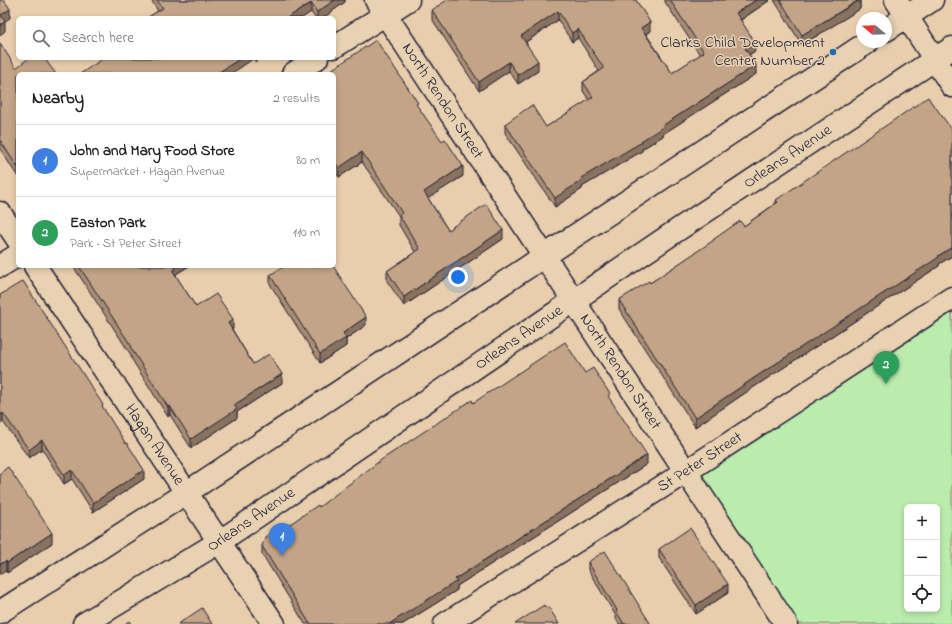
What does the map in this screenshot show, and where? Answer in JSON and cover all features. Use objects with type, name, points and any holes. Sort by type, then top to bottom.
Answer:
[{"type":"street","points":[[336,45],[381,7],[408,0]]},
{"type":"street","points":[[892,21],[901,8],[932,0]]},
{"type":"street","name":"North Rendon Street","points":[[381,7],[786,624]]},
{"type":"street","points":[[901,8],[943,54],[952,86]]},
{"type":"street","points":[[0,612],[186,493],[859,48]]},
{"type":"street","name":"Orleans Avenue","points":[[84,624],[219,542],[680,229],[943,54]]},
{"type":"street","points":[[296,72],[314,60]]},
{"type":"street","points":[[0,213],[16,237]]},
{"type":"street","points":[[0,266],[16,256]]},
{"type":"street","name":"Hagan Avenue","points":[[36,268],[274,624]]},
{"type":"street","name":"St Peter Street","points":[[445,624],[687,471],[952,298]]},
{"type":"green space","points":[[952,298],[952,624],[786,624],[687,471]]},
{"type":"building","points":[[0,0],[4,0],[10,9],[1,15],[5,22],[0,25]]},
{"type":"building","points":[[157,0],[335,0],[317,12],[311,3],[290,16],[150,16],[163,8]]},
{"type":"building","points":[[447,0],[636,0],[650,22],[641,28],[672,73],[704,52],[670,0],[756,0],[736,13],[755,42],[745,48],[756,65],[662,126],[663,127],[641,141],[642,142],[581,178],[582,180],[555,198],[505,124],[532,105],[546,127],[593,97],[583,82],[603,69],[603,67],[578,29],[572,33],[558,11],[521,36],[538,61],[518,75],[509,62],[479,82],[432,10]]},
{"type":"building","points":[[780,0],[859,0],[802,35]]},
{"type":"building","points":[[376,40],[418,103],[416,104],[442,141],[445,139],[463,166],[424,192],[448,230],[486,204],[503,230],[404,297],[387,271],[420,249],[399,215],[402,213],[362,152],[339,168],[336,164],[336,72],[328,72]]},
{"type":"building","points":[[0,43],[16,68],[26,60],[46,60],[54,72],[16,72],[16,165],[0,140]]},
{"type":"building","points":[[101,60],[238,60],[219,72],[83,72]]},
{"type":"building","points":[[928,97],[952,130],[952,247],[695,418],[619,300],[649,281],[650,283],[740,221],[744,226],[778,202],[776,200]]},
{"type":"building","points":[[80,268],[175,268],[173,271],[196,307],[216,294],[233,319],[228,323],[253,364],[269,354],[282,374],[234,405],[237,409],[191,439],[170,406],[168,407],[131,348],[132,347]]},
{"type":"building","points":[[281,268],[334,268],[366,317],[343,333],[346,338],[320,354],[270,275]]},
{"type":"building","points":[[23,281],[144,470],[93,503],[72,470],[64,475],[42,440],[29,450],[3,413],[0,415],[0,295]]},
{"type":"building","points":[[565,342],[585,373],[593,368],[610,394],[608,396],[647,455],[455,579],[457,581],[389,624],[310,624],[262,546],[265,537],[285,524],[287,526],[318,505],[319,507],[381,460],[472,400],[473,403]]},
{"type":"building","points":[[8,467],[52,533],[7,563],[6,561],[0,564],[0,473]]},
{"type":"building","points":[[690,528],[728,584],[696,605],[659,549]]},
{"type":"building","points":[[605,551],[650,623],[624,624],[588,562]]},
{"type":"building","points":[[544,605],[545,607],[548,606],[559,624],[515,624]]},
{"type":"building","points":[[202,608],[212,624],[178,624]]},
{"type":"place","name":"Clarks Child Development Center Number 2","points":[[833,52]]},
{"type":"place","name":"Easton Park","points":[[886,384]]},
{"type":"place","name":"John and Mary Food Store","points":[[282,556]]}]
